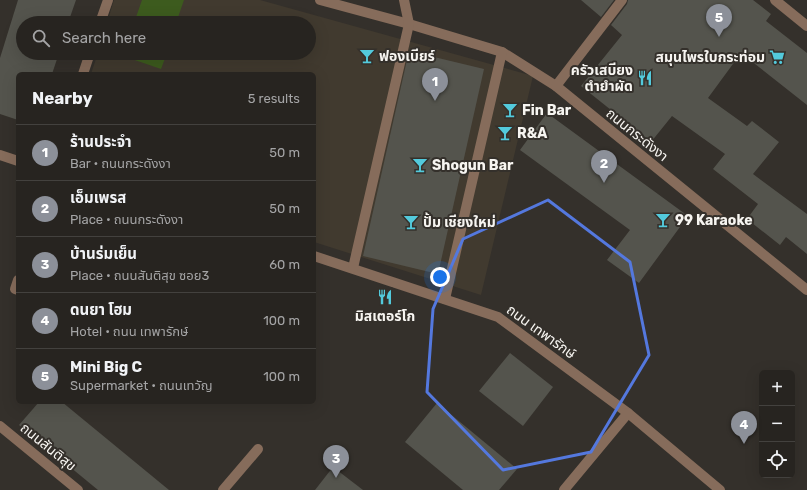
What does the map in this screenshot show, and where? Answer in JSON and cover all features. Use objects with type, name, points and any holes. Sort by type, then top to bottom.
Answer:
[{"type":"street","points":[[102,16],[108,0]]},
{"type":"street","name":"ถนนกระดังงา","points":[[320,0],[410,24],[502,52],[556,86],[807,290]]},
{"type":"street","points":[[353,268],[410,24],[404,0]]},
{"type":"street","points":[[556,86],[622,0]]},
{"type":"street","points":[[775,0],[807,26]]},
{"type":"street","points":[[445,299],[502,52]]},
{"type":"street","points":[[84,72],[88,60]]},
{"type":"street","points":[[0,155],[16,160]]},
{"type":"street","name":"ถนน เทพารักษ์","points":[[316,257],[498,317],[628,413],[720,490]]},
{"type":"street","points":[[564,490],[628,413]]},
{"type":"street","name":"ถนนสันติสุข","points":[[0,426],[78,490]]},
{"type":"street","points":[[222,490],[258,449]]},
{"type":"highlighted area","points":[[548,200],[630,262],[649,355],[591,452],[503,470],[427,392],[433,309],[463,239]]},
{"type":"shaded area","points":[[114,0],[260,0],[533,76],[481,295],[316,243],[316,72],[92,72],[96,60],[316,60],[316,16],[109,16]]},
{"type":"shaded area","points":[[142,0],[184,0],[178,16],[136,16]]},
{"type":"shaded area","points":[[135,60],[164,60],[161,69]]},
{"type":"building","points":[[18,0],[76,0],[70,16],[16,16],[16,60],[57,60],[53,72],[16,72],[16,119],[0,114],[0,58]]},
{"type":"building","points":[[581,0],[614,0],[601,17]]},
{"type":"building","points":[[628,0],[753,0],[771,14],[766,21],[807,53],[807,105],[741,53],[708,98],[747,126],[752,121],[779,142],[753,174],[807,214],[807,254],[786,237],[780,245],[747,219],[758,204],[713,169],[725,154],[672,116],[651,142],[581,86],[622,35],[611,25],[627,4]]},
{"type":"building","points":[[409,51],[484,69],[438,274],[363,256]]},
{"type":"building","points":[[547,113],[688,216],[639,283],[607,260],[630,230],[520,150]]},
{"type":"building","points":[[510,353],[553,387],[523,426],[479,391]]},
{"type":"building","points":[[437,403],[517,469],[499,490],[463,490],[405,442]]},
{"type":"building","points":[[37,404],[64,404],[169,490],[98,490],[19,425]]},
{"type":"building","points":[[333,467],[363,490],[315,490]]},
{"type":"place","name":"Mini Big C","points":[[719,37]]},
{"type":"place","name":"ฟองเบียร์","points":[[367,56]]},
{"type":"place","name":"สมุนไพรใบกระท่อม","points":[[777,57]]},
{"type":"place","name":"ครัวเสบียง ตำยำผัด","points":[[645,78]]},
{"type":"place","name":"ร้านประจำ","points":[[435,101]]},
{"type":"place","name":"Fin Bar","points":[[510,110]]},
{"type":"place","name":"R&A","points":[[505,133]]},
{"type":"place","name":"Shogun Bar","points":[[420,165]]},
{"type":"place","name":"เอ็มเพรส","points":[[604,183]]},
{"type":"place","name":"99 Karaoke","points":[[663,220]]},
{"type":"place","name":"ปั้ม เชียงใหม่","points":[[411,222]]},
{"type":"place","name":"มิสเตอร์โก","points":[[385,297]]},
{"type":"place","name":"ดนยา โฮม","points":[[744,444]]},
{"type":"place","name":"บ้านร่มเย็น","points":[[336,478]]}]
